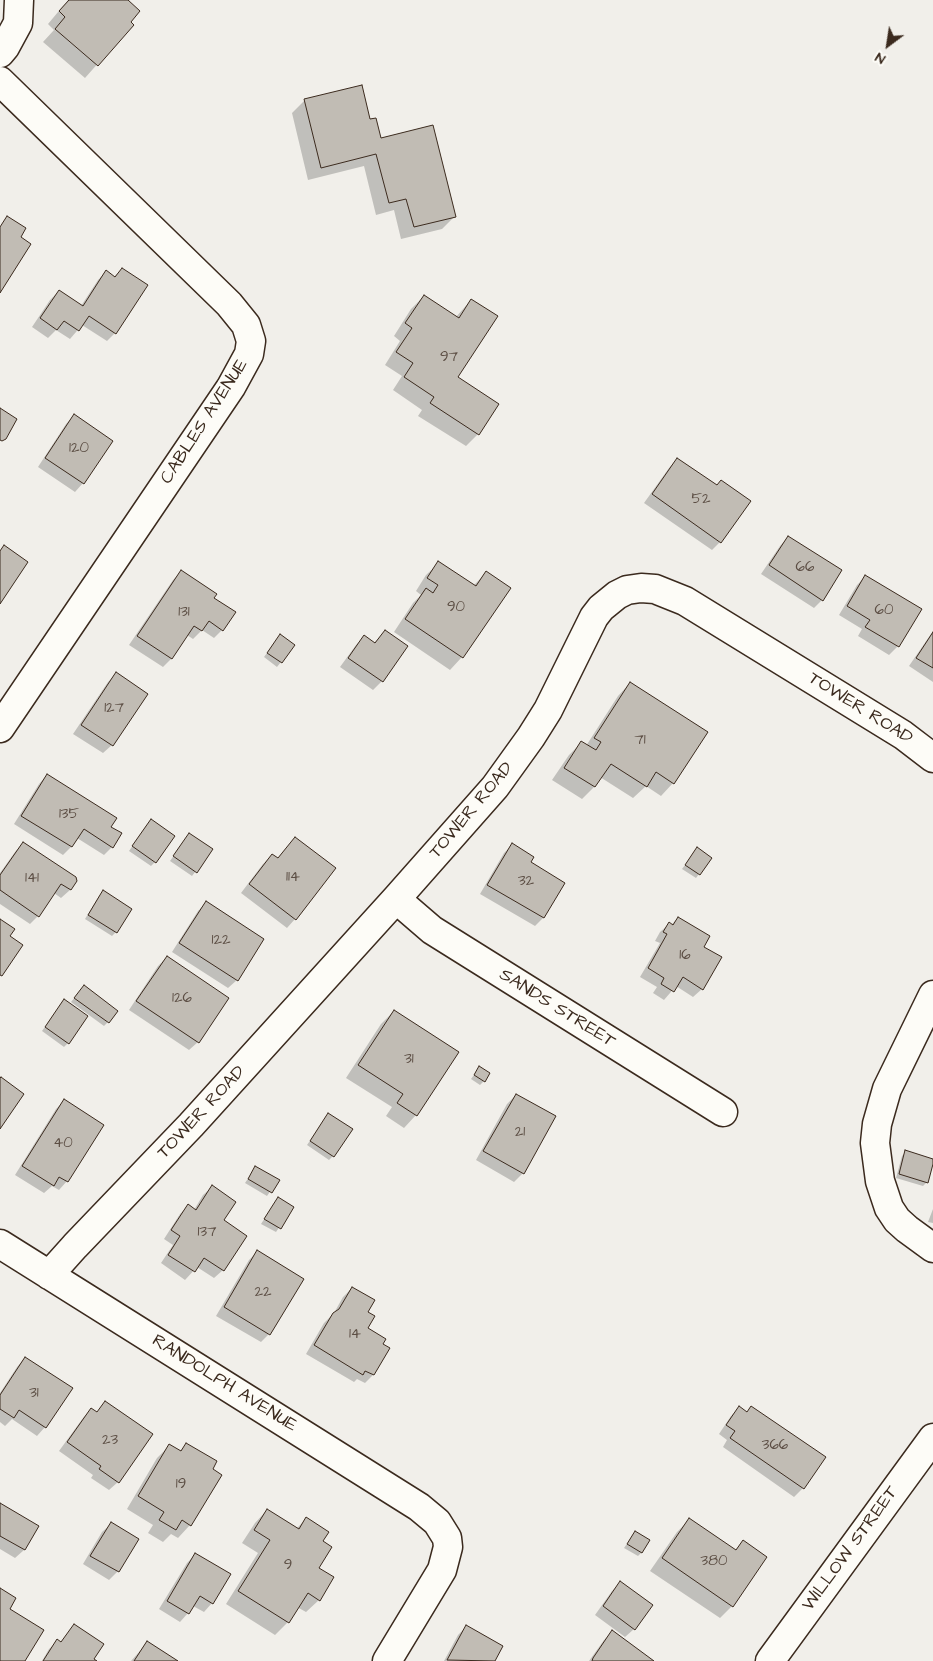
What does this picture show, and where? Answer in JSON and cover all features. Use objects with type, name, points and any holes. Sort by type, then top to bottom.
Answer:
[{"type":"street","points":[[0,54],[18,23],[12,4]]},
{"type":"street","name":"CABLES AVENUE","points":[[0,81],[229,304],[246,326],[251,341],[249,354],[243,368],[231,387],[0,728]]},
{"type":"street","name":"TOWER ROAD","points":[[49,1275],[191,1125],[475,810],[506,772],[548,710],[594,618],[609,600],[627,590],[641,588],[655,589],[685,601],[903,735],[933,758]]},
{"type":"street","name":"SANDS STREET","points":[[396,899],[432,930],[723,1112]]},
{"type":"street","points":[[933,996],[887,1089],[877,1124],[875,1143],[880,1181],[889,1208],[897,1220],[933,1248]]},
{"type":"street","name":"RANDOLPH AVENUE","points":[[0,1244],[419,1507],[437,1522],[447,1538],[448,1548],[442,1570],[387,1661]]},
{"type":"street","name":"WILLOW STREET","points":[[770,1661],[933,1438]]},
{"type":"building","points":[[69,0],[128,0],[140,11],[131,22],[134,25],[98,66],[55,29],[65,17],[59,11]]},
{"type":"building","points":[[362,85],[370,119],[376,118],[381,138],[433,125],[456,217],[414,227],[406,199],[389,203],[376,154],[321,168],[304,99]]},
{"type":"building","points":[[7,216],[26,228],[21,237],[31,244],[0,293],[0,227]]},
{"type":"building","points":[[122,268],[148,285],[116,334],[89,316],[79,331],[64,321],[57,330],[40,318],[59,290],[83,306],[106,270],[115,277]]},
{"type":"building","points":[[424,295],[459,318],[471,299],[498,316],[458,377],[499,404],[479,435],[430,403],[434,397],[404,377],[413,363],[396,352],[412,328],[405,323]]},
{"type":"building","points":[[0,408],[17,419],[6,439],[2,441],[0,440]]},
{"type":"building","points":[[74,414],[113,441],[84,484],[45,458]]},
{"type":"building","points":[[677,458],[717,485],[721,480],[751,501],[721,543],[652,494]]},
{"type":"building","points":[[788,536],[842,570],[823,601],[769,565]]},
{"type":"building","points":[[4,545],[28,562],[0,604],[0,551]]},
{"type":"building","points":[[438,561],[476,586],[486,571],[511,588],[463,658],[405,619],[426,588],[433,593],[438,585],[427,578]]},
{"type":"building","points":[[181,570],[217,594],[214,598],[236,612],[223,631],[209,621],[202,631],[194,626],[172,659],[137,636]]},
{"type":"building","points":[[865,575],[922,609],[899,647],[865,627],[870,620],[847,606]]},
{"type":"building","points":[[385,630],[408,646],[383,682],[348,658],[364,635],[375,643]]},
{"type":"building","points":[[933,632],[933,668],[916,658]]},
{"type":"building","points":[[280,634],[295,645],[282,663],[267,653]]},
{"type":"building","points":[[116,672],[148,694],[113,746],[81,725]]},
{"type":"building","points":[[630,682],[708,732],[674,784],[656,772],[647,787],[611,764],[595,787],[564,768],[581,741],[596,750],[601,742],[594,738]]},
{"type":"building","points":[[47,774],[117,818],[111,827],[122,833],[113,848],[84,829],[72,847],[21,816]]},
{"type":"building","points":[[151,819],[175,836],[156,863],[132,846]]},
{"type":"building","points":[[189,833],[213,849],[197,873],[173,856]]},
{"type":"building","points":[[295,837],[336,868],[296,920],[249,884],[272,854],[278,858]]},
{"type":"building","points":[[23,842],[76,877],[77,881],[71,890],[61,884],[39,917],[0,890],[0,875]]},
{"type":"building","points":[[512,843],[534,857],[531,862],[565,883],[544,918],[487,885]]},
{"type":"building","points":[[697,847],[712,858],[700,875],[685,865]]},
{"type":"building","points":[[103,890],[132,909],[117,933],[88,915]]},
{"type":"building","points":[[206,901],[264,939],[238,981],[179,943]]},
{"type":"building","points":[[678,917],[710,936],[704,947],[722,957],[703,990],[683,977],[674,992],[661,984],[664,978],[648,968],[667,934],[663,932],[669,922],[673,925]]},
{"type":"building","points":[[0,919],[15,929],[10,936],[23,945],[2,976],[0,975]]},
{"type":"building","points":[[167,956],[229,998],[199,1043],[136,1001]]},
{"type":"building","points":[[84,985],[118,1011],[109,1023],[74,998]]},
{"type":"building","points":[[64,999],[88,1016],[69,1044],[45,1027]]},
{"type":"building","points":[[394,1010],[459,1052],[417,1116],[397,1103],[403,1094],[358,1065]]},
{"type":"building","points":[[479,1066],[490,1073],[485,1082],[474,1075]]},
{"type":"building","points":[[0,1078],[24,1094],[0,1129]]},
{"type":"building","points":[[516,1094],[556,1116],[524,1174],[483,1151]]},
{"type":"building","points":[[64,1099],[104,1125],[68,1182],[59,1177],[54,1186],[22,1166]]},
{"type":"building","points":[[328,1113],[353,1129],[334,1157],[310,1141]]},
{"type":"building","points":[[905,1150],[933,1159],[928,1183],[899,1174]]},
{"type":"building","points":[[255,1166],[280,1180],[272,1193],[248,1179]]},
{"type":"building","points":[[212,1185],[236,1202],[224,1220],[247,1236],[224,1271],[204,1258],[195,1272],[168,1255],[180,1236],[171,1230],[188,1204],[196,1210]]},
{"type":"building","points":[[278,1197],[294,1207],[281,1229],[264,1219]]},
{"type":"building","points":[[257,1250],[304,1279],[270,1335],[224,1307]]},
{"type":"building","points":[[352,1287],[375,1300],[368,1312],[375,1316],[368,1328],[386,1339],[383,1344],[390,1348],[374,1375],[365,1371],[363,1375],[314,1345],[333,1313],[339,1309]]},
{"type":"building","points":[[25,1357],[73,1388],[46,1428],[19,1410],[14,1418],[0,1409],[0,1395]]},
{"type":"building","points":[[105,1401],[153,1434],[119,1483],[99,1469],[101,1466],[67,1442],[91,1408],[97,1412]]},
{"type":"building","points":[[739,1406],[747,1412],[751,1406],[826,1457],[804,1489],[730,1438],[735,1431],[726,1425]]},
{"type":"building","points":[[186,1443],[217,1461],[213,1469],[222,1475],[191,1526],[182,1520],[176,1530],[159,1520],[164,1512],[138,1496],[169,1444],[181,1451]]},
{"type":"building","points":[[0,1503],[39,1526],[25,1550],[0,1536]]},
{"type":"building","points":[[267,1509],[299,1529],[306,1517],[329,1532],[323,1541],[332,1547],[319,1568],[334,1577],[320,1601],[308,1593],[289,1623],[238,1591],[270,1540],[254,1530]]},
{"type":"building","points":[[689,1518],[736,1550],[743,1540],[767,1557],[733,1607],[662,1558]]},
{"type":"building","points":[[111,1522],[139,1539],[119,1572],[90,1556]]},
{"type":"building","points":[[635,1531],[650,1540],[642,1553],[627,1544]]},
{"type":"building","points":[[195,1553],[231,1574],[213,1604],[200,1596],[189,1614],[167,1601]]},
{"type":"building","points":[[620,1581],[653,1605],[635,1630],[603,1606]]},
{"type":"building","points":[[0,1588],[16,1598],[10,1609],[44,1630],[25,1661],[0,1661]]},
{"type":"building","points":[[74,1624],[104,1644],[94,1659],[97,1661],[43,1661],[57,1639],[61,1642]]},
{"type":"building","points":[[466,1625],[503,1646],[495,1661],[447,1660]]},
{"type":"building","points":[[612,1630],[654,1661],[592,1661]]},
{"type":"building","points":[[147,1641],[178,1661],[134,1661]]}]
